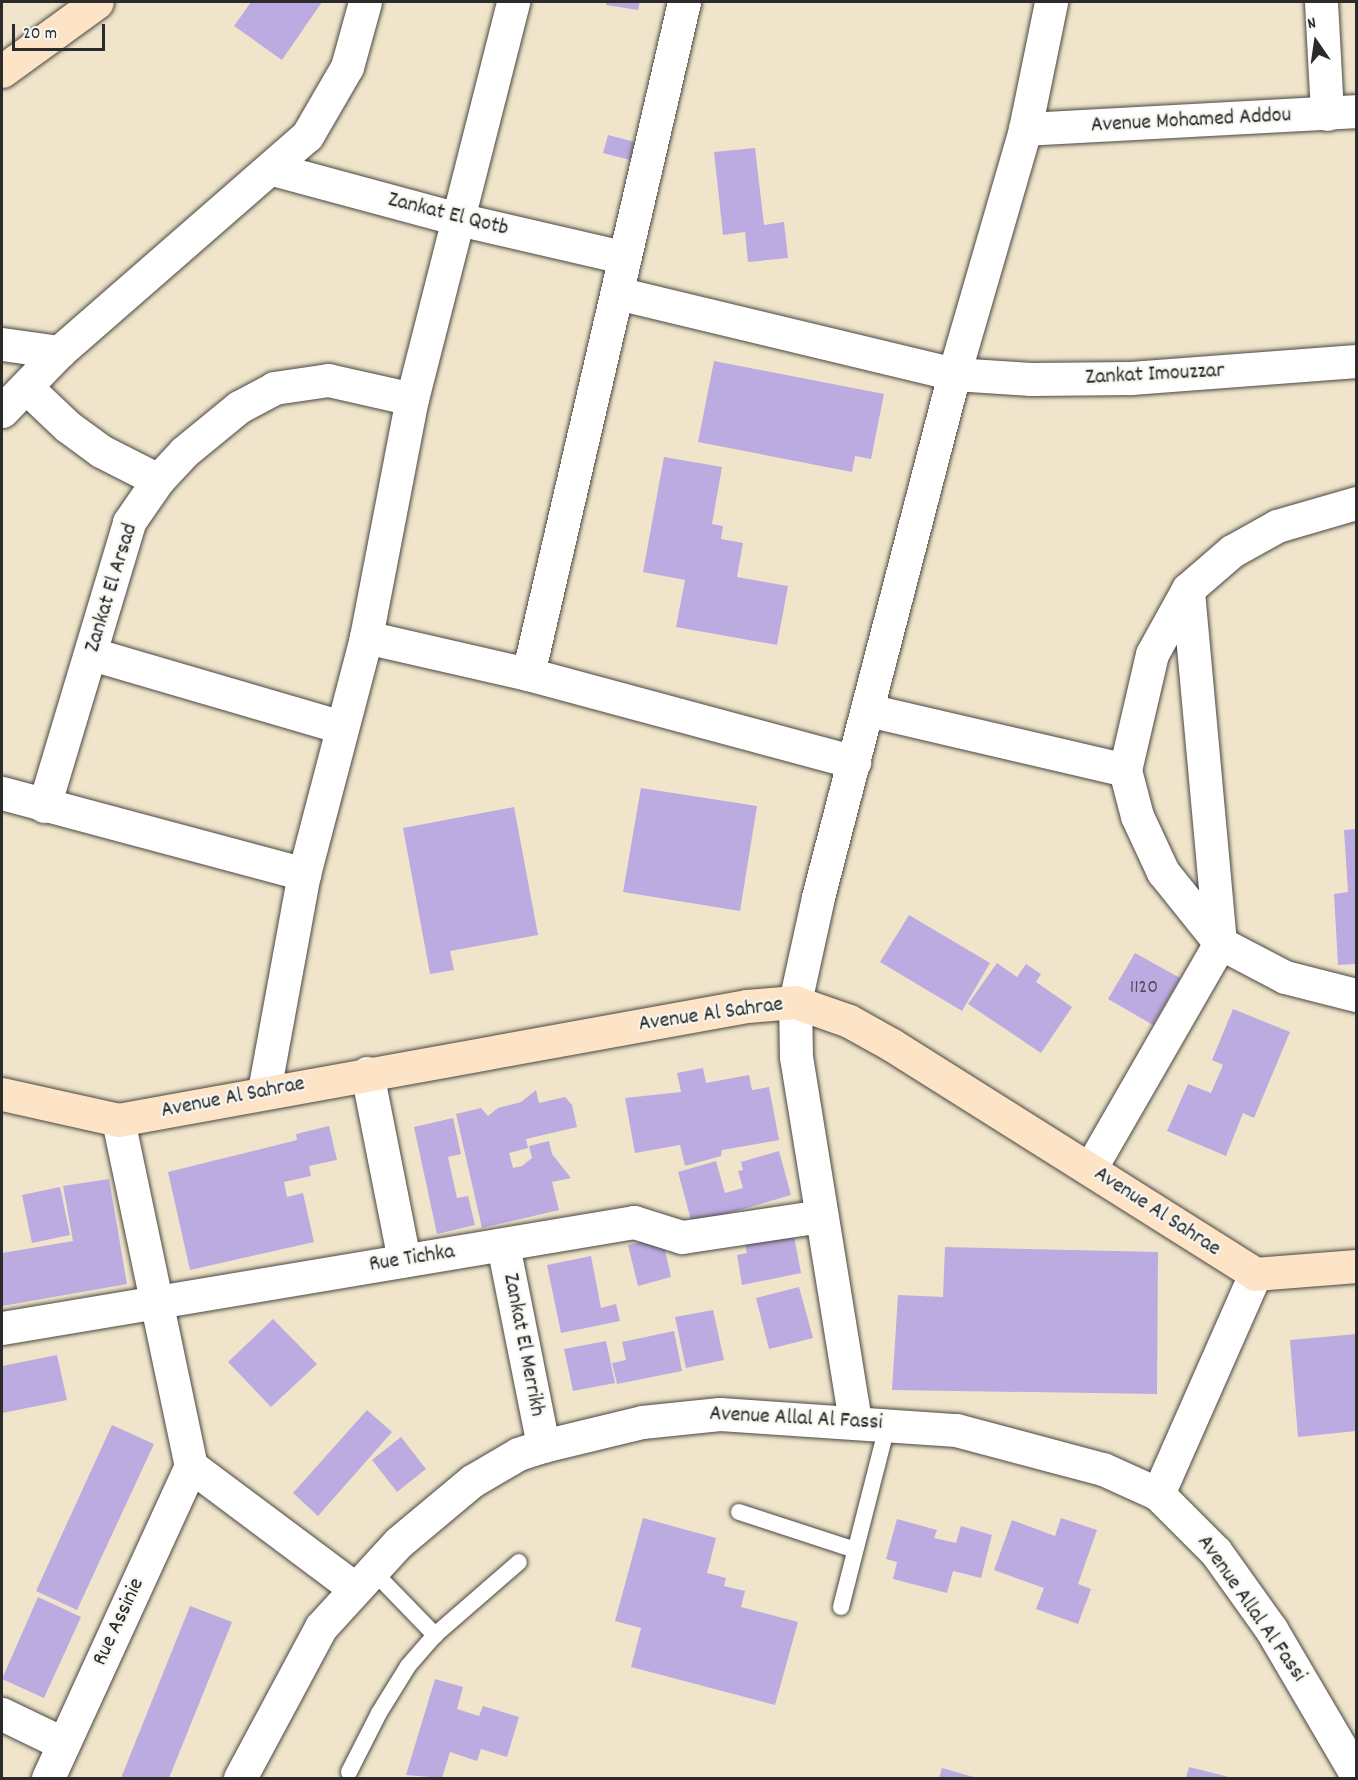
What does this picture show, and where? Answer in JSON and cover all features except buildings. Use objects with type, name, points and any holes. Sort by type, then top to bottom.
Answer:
[{"type":"street","points":[[2,71],[97,2]]},
{"type":"street","points":[[2,411],[59,352],[273,169],[307,136],[337,89],[365,2]]},
{"type":"street","points":[[264,1090],[304,874],[366,637],[412,399],[513,2]]},
{"type":"street","points":[[528,674],[684,2]]},
{"type":"street","points":[[855,1421],[796,1057],[795,1002],[954,374],[1025,129],[1051,2]]},
{"type":"street","points":[[1321,2],[1342,113]]},
{"type":"street","name":"Avenue Mohamed Addou","points":[[1025,129],[1342,113]]},
{"type":"street","name":"Zankat El Qotb","points":[[273,169],[458,219],[623,257]]},
{"type":"street","name":"Zankat Imouzzar","points":[[617,293],[954,374],[1031,379],[1131,378],[1356,361]]},
{"type":"street","points":[[2,344],[59,352]]},
{"type":"street","name":"Zankat El Arsad","points":[[44,806],[92,654],[129,522],[158,480],[184,452],[239,407],[274,388],[328,380],[412,399]]},
{"type":"street","points":[[26,387],[67,426],[101,451],[158,480]]},
{"type":"street","points":[[1356,503],[1277,526],[1232,551],[1188,589],[1152,654],[1125,770],[1133,807],[1163,872],[1220,943],[1285,977],[1356,995]]},
{"type":"street","points":[[1090,1168],[1220,943],[1188,589]]},
{"type":"street","points":[[366,637],[528,674],[854,762]]},
{"type":"street","points":[[92,654],[341,727]]},
{"type":"street","points":[[868,710],[1125,770]]},
{"type":"street","points":[[2,793],[304,874]]},
{"type":"street","name":"Avenue Al Sahrae","points":[[2,1094],[118,1120],[264,1090],[747,1006],[795,1002],[849,1021],[892,1044],[1255,1274]]},
{"type":"street","points":[[367,1073],[404,1260]]},
{"type":"street","points":[[118,1120],[154,1302],[191,1466],[363,1579]]},
{"type":"street","name":"Rue Tichka","points":[[2,1328],[634,1222],[682,1237],[821,1216]]},
{"type":"street","name":"Zankat El Merrikh","points":[[502,1245],[543,1446]]},
{"type":"street","points":[[1158,1494],[1255,1274],[1356,1266]]},
{"type":"street","name":"Avenue Allal Al Fassi","points":[[240,1779],[321,1627],[363,1579],[472,1481],[518,1454],[543,1446],[675,1416],[720,1414],[855,1421],[956,1430],[1015,1443],[1103,1469],[1158,1494],[1216,1552],[1271,1629],[1356,1774]]},
{"type":"street","name":"Rue Assinie","points":[[48,1779],[191,1466]]},
{"type":"street","points":[[2,1714],[63,1743]]},
{"type":"lane","points":[[841,1607],[888,1424]]},
{"type":"lane","points":[[739,1512],[855,1550]]},
{"type":"lane","points":[[349,1772],[384,1704],[408,1666],[435,1635],[519,1562]]},
{"type":"lane","points":[[363,1579],[435,1635]]}]
